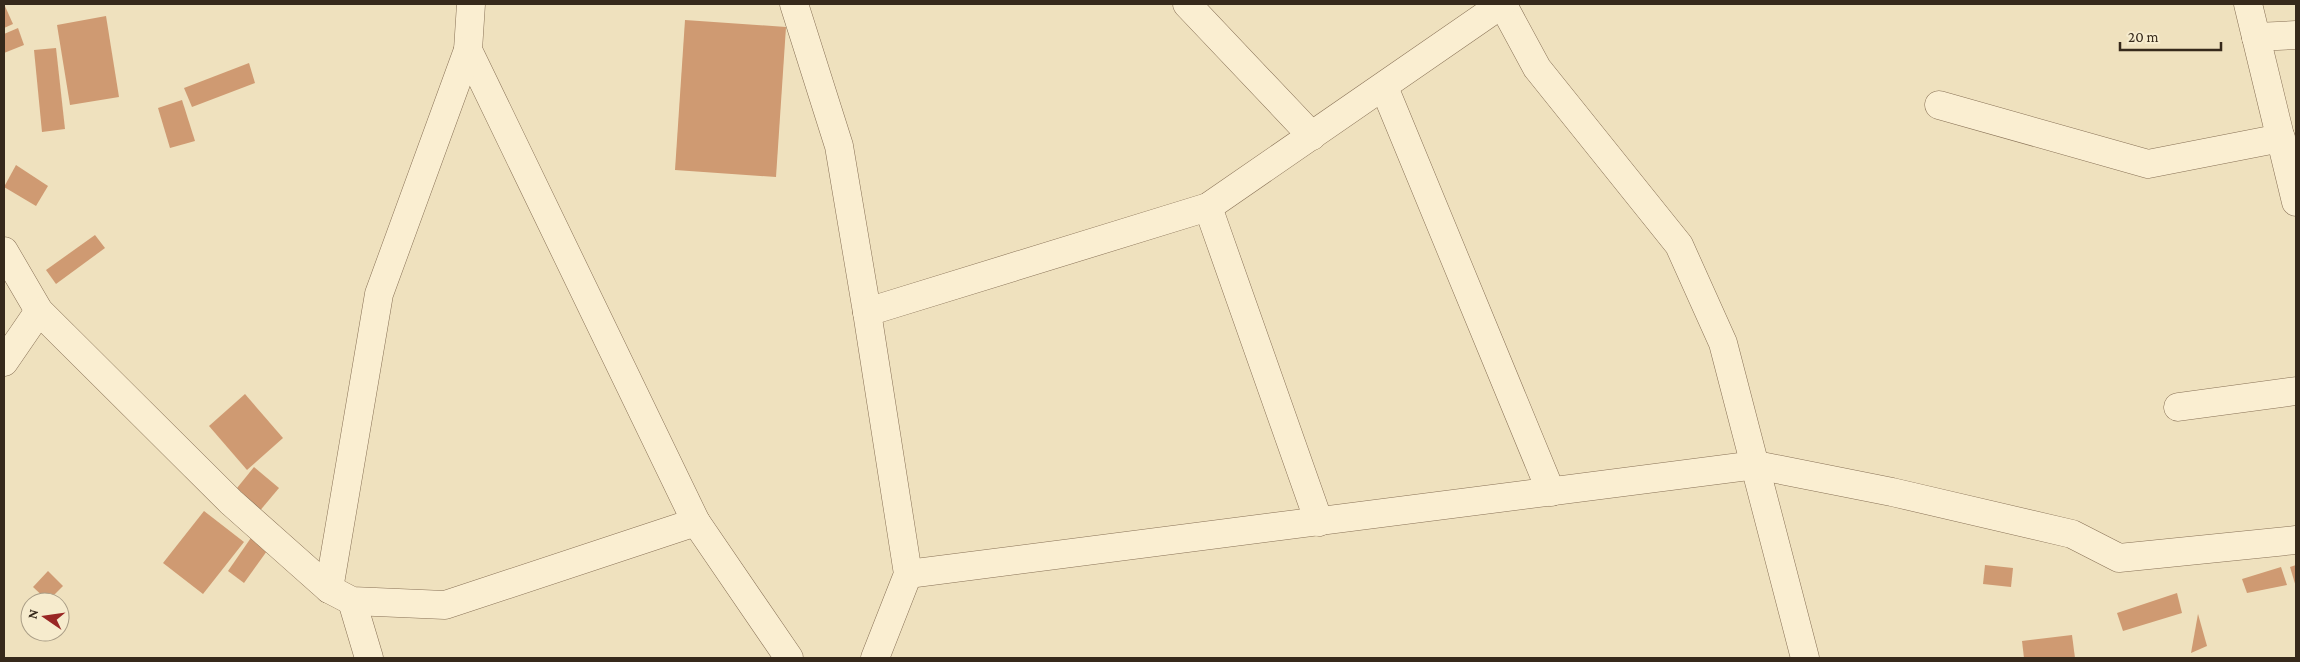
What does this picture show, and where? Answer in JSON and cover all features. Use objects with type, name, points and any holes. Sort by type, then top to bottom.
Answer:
[{"type":"street","points":[[341,595],[379,294],[468,50],[471,4]]},
{"type":"street","points":[[794,4],[838,146],[867,312],[908,574],[875,658]]},
{"type":"street","points":[[1187,4],[1312,136]]},
{"type":"street","points":[[867,312],[1208,207],[1502,4],[1537,68],[1680,245],[1723,343],[1805,658]]},
{"type":"street","points":[[2248,4],[2296,202]]},
{"type":"street","points":[[2256,37],[2296,35]]},
{"type":"street","points":[[468,50],[696,522],[789,658]]},
{"type":"street","points":[[1384,86],[1551,492]]},
{"type":"street","points":[[1939,105],[2148,164],[2281,138]]},
{"type":"street","points":[[1208,207],[1318,522]]},
{"type":"street","points":[[4,251],[39,311],[231,502],[341,595],[369,658]]},
{"type":"street","points":[[4,362],[39,311]]},
{"type":"street","points":[[2178,406],[2296,391]]},
{"type":"street","points":[[908,574],[1756,466],[1892,492],[2072,534],[2119,558],[2296,540]]},
{"type":"street","points":[[341,595],[445,605],[696,522]]},
{"type":"building","points":[[4,4],[13,24],[4,28]]},
{"type":"building","points":[[106,16],[119,97],[70,105],[57,25]]},
{"type":"building","points":[[685,20],[786,27],[776,177],[675,170]]},
{"type":"building","points":[[18,28],[24,45],[4,53],[4,34]]},
{"type":"building","points":[[56,48],[65,129],[42,132],[34,50]]},
{"type":"building","points":[[249,63],[255,83],[192,107],[184,88]]},
{"type":"building","points":[[182,100],[195,141],[170,148],[158,108]]},
{"type":"building","points":[[16,165],[48,186],[36,206],[4,187]]},
{"type":"building","points":[[95,235],[105,248],[56,284],[46,270]]},
{"type":"building","points":[[245,394],[283,438],[247,470],[209,426]]},
{"type":"building","points":[[254,467],[279,488],[258,513],[233,493]]},
{"type":"building","points":[[204,511],[244,542],[203,594],[163,563]]},
{"type":"building","points":[[255,532],[272,544],[244,583],[228,571]]},
{"type":"building","points":[[1985,565],[2013,568],[2011,587],[1983,584]]},
{"type":"building","points":[[2296,565],[2296,587],[2290,567]]},
{"type":"building","points":[[2281,567],[2287,585],[2247,593],[2242,579]]},
{"type":"building","points":[[48,571],[63,586],[57,592],[38,592],[33,587]]},
{"type":"building","points":[[2177,593],[2182,613],[2123,631],[2117,613]]},
{"type":"building","points":[[2198,614],[2207,646],[2191,653]]},
{"type":"building","points":[[2072,635],[2075,658],[2024,658],[2022,641]]}]
